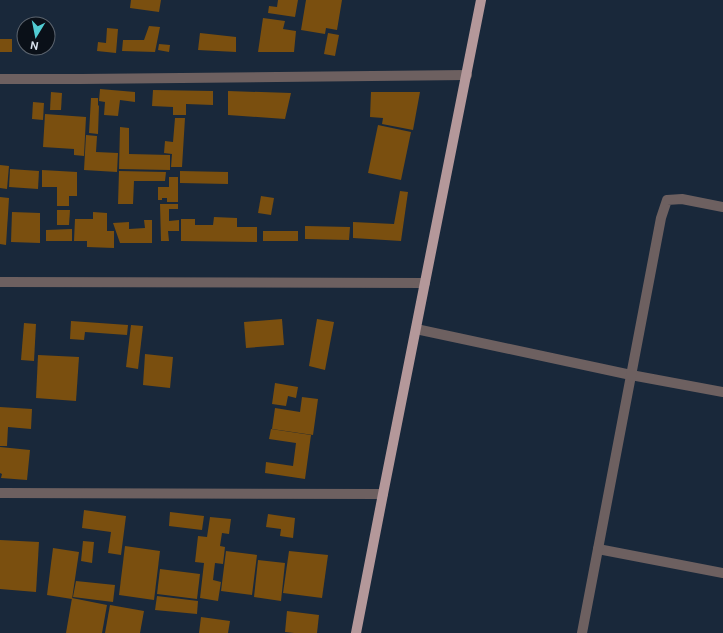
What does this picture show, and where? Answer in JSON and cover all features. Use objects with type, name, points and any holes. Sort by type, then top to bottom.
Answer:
[{"type":"main road","points":[[356,633],[481,0]]},
{"type":"street","points":[[0,79],[467,75]]},
{"type":"street","points":[[582,633],[661,218],[667,200],[682,199],[723,207]]},
{"type":"street","points":[[0,282],[425,283]]},
{"type":"street","points":[[416,329],[631,375],[723,392]]},
{"type":"street","points":[[0,493],[383,494]]},
{"type":"street","points":[[598,549],[723,573]]},
{"type":"building","points":[[131,0],[161,0],[159,12],[130,8]]},
{"type":"building","points":[[278,0],[298,0],[295,17],[268,13],[269,6],[277,7]]},
{"type":"building","points":[[306,0],[342,0],[337,30],[326,28],[325,34],[301,30]]},
{"type":"building","points":[[263,18],[285,21],[283,29],[296,31],[294,52],[258,52]]},
{"type":"building","points":[[149,26],[160,27],[155,52],[122,51],[123,40],[144,40]]},
{"type":"building","points":[[107,28],[118,29],[116,53],[97,51],[98,42],[106,43]]},
{"type":"building","points":[[200,33],[236,37],[236,52],[198,50]]},
{"type":"building","points":[[328,33],[339,35],[335,56],[324,54]]},
{"type":"building","points":[[0,39],[12,39],[12,52],[0,52]]},
{"type":"building","points":[[159,44],[170,45],[169,52],[158,50]]},
{"type":"building","points":[[100,89],[135,92],[135,102],[120,100],[118,116],[104,115],[105,102],[99,101]]},
{"type":"building","points":[[153,90],[213,91],[213,105],[186,104],[186,115],[173,115],[173,107],[152,106]]},
{"type":"building","points":[[228,91],[291,93],[285,119],[228,115]]},
{"type":"building","points":[[51,92],[62,93],[61,110],[50,110]]},
{"type":"building","points":[[371,92],[420,92],[413,130],[382,124],[383,118],[370,117]]},
{"type":"building","points":[[91,98],[98,98],[98,134],[89,133]]},
{"type":"building","points":[[33,102],[44,103],[43,120],[32,119]]},
{"type":"building","points":[[45,114],[86,117],[84,156],[74,155],[74,149],[43,147]]},
{"type":"building","points":[[175,118],[185,118],[182,167],[171,167],[172,154],[164,153],[165,141],[173,142]]},
{"type":"building","points":[[378,125],[411,132],[401,180],[368,173]]},
{"type":"building","points":[[120,127],[129,128],[129,154],[170,155],[170,170],[119,169]]},
{"type":"building","points":[[86,135],[97,136],[96,152],[118,153],[117,172],[84,170]]},
{"type":"building","points":[[0,165],[9,166],[7,189],[0,188]]},
{"type":"building","points":[[10,169],[39,171],[38,189],[9,187]]},
{"type":"building","points":[[42,170],[77,172],[77,196],[69,196],[69,206],[57,206],[57,187],[42,187]]},
{"type":"building","points":[[119,171],[166,172],[165,181],[134,181],[133,204],[118,204]]},
{"type":"building","points":[[180,171],[228,172],[228,184],[180,183]]},
{"type":"building","points":[[169,177],[178,177],[178,202],[167,202],[167,198],[158,200],[158,187],[169,187]]},
{"type":"building","points":[[400,191],[408,192],[401,241],[353,238],[353,222],[394,224]]},
{"type":"building","points":[[261,196],[274,198],[271,215],[258,213]]},
{"type":"building","points":[[0,197],[9,198],[6,245],[0,244]]},
{"type":"building","points":[[160,204],[178,204],[178,209],[169,209],[169,221],[179,220],[179,231],[168,231],[169,241],[161,241]]},
{"type":"building","points":[[57,210],[70,210],[69,225],[57,225]]},
{"type":"building","points":[[12,212],[40,213],[40,243],[11,242]]},
{"type":"building","points":[[93,212],[107,213],[107,231],[114,231],[114,248],[87,247],[87,241],[74,241],[75,219],[93,219]]},
{"type":"building","points":[[214,217],[237,218],[237,227],[257,227],[257,242],[181,241],[181,219],[195,219],[195,225],[213,225]]},
{"type":"building","points":[[144,220],[152,220],[152,243],[120,243],[113,223],[129,222],[129,229],[145,228]]},
{"type":"building","points":[[305,226],[350,227],[349,240],[305,239]]},
{"type":"building","points":[[72,229],[72,241],[46,241],[46,230]]},
{"type":"building","points":[[263,231],[298,231],[298,241],[263,241]]},
{"type":"building","points":[[282,319],[284,345],[246,348],[244,322]]},
{"type":"building","points":[[317,319],[334,322],[325,370],[309,366]]},
{"type":"building","points":[[71,321],[128,325],[127,335],[85,332],[84,340],[70,339]]},
{"type":"building","points":[[24,323],[36,324],[34,361],[21,360]]},
{"type":"building","points":[[131,325],[143,326],[138,369],[126,367]]},
{"type":"building","points":[[145,354],[173,357],[170,388],[143,385]]},
{"type":"building","points":[[38,355],[79,357],[76,401],[36,398]]},
{"type":"building","points":[[275,383],[298,387],[296,398],[288,396],[286,406],[272,404]]},
{"type":"building","points":[[302,397],[318,399],[313,435],[272,429],[275,408],[300,412]]},
{"type":"building","points":[[0,407],[32,409],[31,429],[8,427],[7,446],[0,446]]},
{"type":"building","points":[[271,429],[311,435],[305,479],[265,473],[266,462],[293,466],[296,443],[269,439]]},
{"type":"building","points":[[0,447],[30,450],[27,480],[1,478]]},
{"type":"building","points":[[84,510],[126,516],[121,555],[108,553],[111,532],[82,528]]},
{"type":"building","points":[[170,512],[204,516],[202,530],[169,526]]},
{"type":"building","points":[[268,514],[295,518],[293,538],[280,536],[281,529],[266,527]]},
{"type":"building","points":[[210,517],[231,519],[229,534],[222,533],[220,546],[225,547],[223,564],[215,563],[213,580],[221,582],[218,601],[200,598],[204,563],[195,562],[198,536],[207,537]]},
{"type":"building","points":[[0,540],[39,542],[36,592],[0,589]]},
{"type":"building","points":[[83,541],[94,542],[92,563],[81,561]]},
{"type":"building","points":[[125,546],[160,551],[154,600],[119,595]]},
{"type":"building","points":[[53,548],[79,552],[72,599],[47,595]]},
{"type":"building","points":[[226,551],[257,555],[252,595],[221,591]]},
{"type":"building","points":[[289,551],[328,555],[322,598],[283,593]]},
{"type":"building","points":[[258,560],[285,563],[281,601],[254,597]]},
{"type":"building","points":[[160,569],[200,574],[197,599],[157,594]]},
{"type":"building","points":[[76,581],[115,585],[113,602],[73,597]]},
{"type":"building","points":[[157,596],[198,601],[197,614],[155,610]]},
{"type":"building","points":[[72,598],[107,605],[102,633],[66,633]]},
{"type":"building","points":[[110,605],[144,611],[140,633],[105,633]]},
{"type":"building","points":[[287,611],[319,615],[317,633],[285,632]]},
{"type":"building","points":[[201,617],[230,621],[228,633],[199,633]]}]
